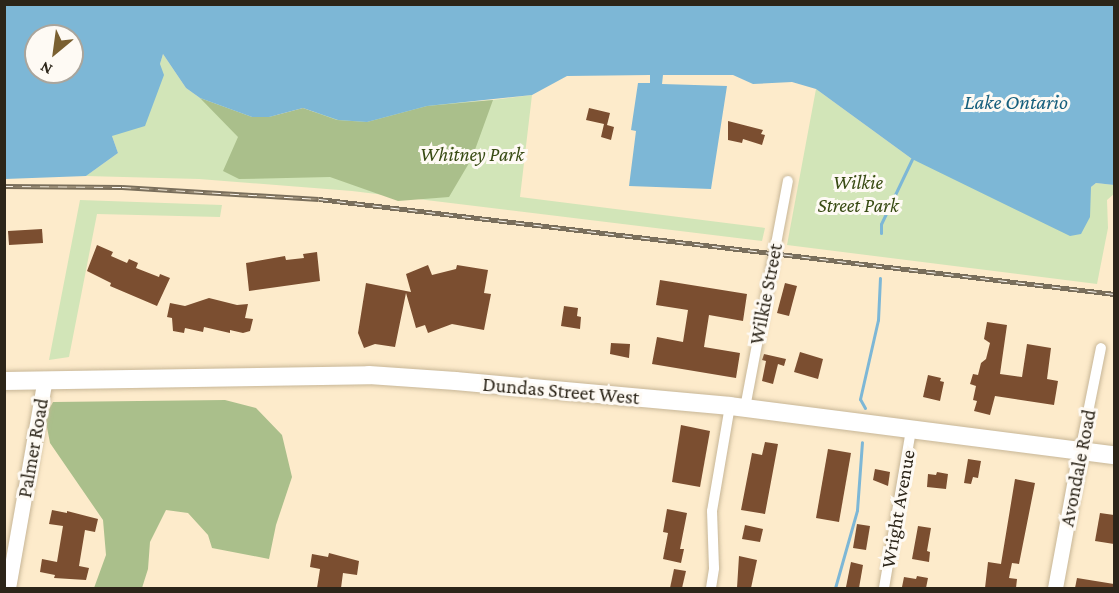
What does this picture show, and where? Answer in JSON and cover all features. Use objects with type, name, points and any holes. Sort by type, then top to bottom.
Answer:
[{"type":"main road","name":"Dundas Street West","points":[[4,381],[369,375],[737,407],[1114,455]]},
{"type":"street","name":"Wilkie Street","points":[[711,588],[714,568],[712,511],[788,181]]},
{"type":"street","name":"Avondale Road","points":[[1055,588],[1101,348]]},
{"type":"street","name":"Palmer Road","points":[[8,588],[45,379]]},
{"type":"street","name":"Wright Avenue","points":[[884,588],[911,430]]},
{"type":"green space","name":"Whitney Park","points":[[163,54],[186,88],[200,98],[252,117],[493,100],[532,95],[520,197],[765,228],[762,241],[352,191],[199,179],[86,176],[118,153],[112,136],[160,64]]},
{"type":"green space","name":"Wilkie Street Park","points":[[816,89],[912,159],[1091,187],[1096,183],[1114,185],[1114,194],[1107,200],[1108,228],[1097,284],[787,245]]},
{"type":"green space","points":[[200,98],[252,117],[269,117],[303,108],[337,120],[367,122],[427,106],[493,100],[472,158],[449,197],[398,201],[330,177],[239,179],[223,171],[238,137]]},
{"type":"green space","points":[[80,200],[222,205],[220,217],[97,214],[69,357],[49,360]]},
{"type":"green space","points":[[225,400],[256,408],[282,435],[292,477],[276,525],[269,559],[212,548],[208,535],[188,513],[166,510],[150,542],[148,569],[142,588],[94,588],[106,555],[103,520],[50,443],[45,417],[53,402]]},
{"type":"water","name":"Lake Ontario","points":[[4,5],[1114,5],[1114,185],[1096,183],[1091,187],[1090,217],[1081,234],[1070,236],[912,159],[816,89],[792,82],[753,84],[733,75],[663,75],[662,84],[727,86],[711,189],[629,186],[636,131],[631,130],[638,83],[650,83],[650,75],[567,76],[532,95],[427,106],[367,122],[338,120],[303,108],[269,117],[252,117],[200,98],[186,88],[163,54],[160,64],[164,75],[145,126],[112,136],[118,153],[86,176],[5,179]]},
{"type":"building","points":[[589,108],[610,113],[607,125],[614,127],[611,140],[601,137],[604,124],[586,120]]},
{"type":"building","points":[[728,121],[763,130],[761,134],[765,135],[762,145],[743,139],[742,143],[728,140]]},
{"type":"building","points":[[42,229],[43,243],[9,245],[8,231]]},
{"type":"building","points":[[97,245],[113,252],[111,256],[127,263],[129,259],[138,263],[136,268],[159,277],[160,274],[170,278],[157,306],[110,286],[111,283],[87,271]]},
{"type":"building","points":[[317,252],[320,281],[249,291],[246,263],[285,256],[286,260],[304,258],[303,254]]},
{"type":"building","points":[[428,265],[432,275],[456,269],[457,265],[488,270],[484,293],[491,294],[484,330],[452,324],[428,333],[425,325],[416,328],[406,293],[395,347],[375,344],[364,348],[358,333],[366,283],[411,292],[406,274]]},
{"type":"building","points":[[660,280],[747,294],[743,321],[709,315],[704,347],[740,353],[736,378],[652,364],[657,337],[683,342],[688,310],[656,305]]},
{"type":"building","points":[[785,283],[797,286],[789,316],[777,313]]},
{"type":"building","points":[[209,298],[237,305],[248,304],[245,318],[253,319],[250,331],[243,333],[230,330],[230,333],[204,327],[203,332],[185,328],[184,333],[173,331],[172,318],[167,317],[170,303],[185,306]]},
{"type":"building","points":[[564,306],[578,308],[577,316],[581,317],[580,329],[561,326]]},
{"type":"building","points":[[987,322],[1007,325],[1000,374],[1022,377],[1027,344],[1051,348],[1047,379],[1058,381],[1054,405],[995,396],[990,415],[974,411],[977,401],[973,400],[976,386],[970,384],[973,374],[978,375],[981,363],[986,359],[990,343],[984,339]]},
{"type":"building","points":[[611,343],[630,344],[629,358],[610,354]]},
{"type":"building","points":[[800,352],[823,359],[818,379],[794,372]]},
{"type":"building","points":[[764,354],[786,359],[784,366],[778,364],[773,384],[762,381],[766,361],[762,360]]},
{"type":"building","points":[[928,375],[941,378],[940,381],[944,382],[940,401],[923,397]]},
{"type":"building","points":[[681,425],[710,431],[700,487],[672,482]]},
{"type":"building","points":[[765,442],[778,444],[765,514],[741,510],[752,453],[762,455]]},
{"type":"building","points":[[828,449],[851,453],[839,522],[816,518]]},
{"type":"building","points":[[968,459],[981,461],[978,478],[973,477],[971,484],[964,483]]},
{"type":"building","points":[[875,469],[890,472],[888,486],[873,480]]},
{"type":"building","points":[[937,472],[948,474],[946,489],[927,487],[928,474],[936,475]]},
{"type":"building","points":[[1015,479],[1035,483],[1019,564],[1012,563],[1009,578],[1017,579],[1016,588],[985,588],[988,562],[1001,564]]},
{"type":"building","points":[[667,509],[687,513],[680,549],[684,549],[681,563],[663,559],[668,533],[663,532]]},
{"type":"building","points":[[52,510],[67,513],[67,511],[98,519],[95,532],[85,530],[79,566],[89,568],[86,580],[54,578],[55,575],[40,572],[42,559],[57,562],[63,526],[49,524]]},
{"type":"building","points":[[1100,513],[1114,515],[1114,544],[1095,541]]},
{"type":"building","points":[[857,524],[870,526],[866,550],[853,548]]},
{"type":"building","points":[[745,525],[763,529],[760,542],[742,539]]},
{"type":"building","points":[[918,526],[931,528],[927,551],[930,552],[929,562],[912,559]]},
{"type":"building","points":[[329,553],[359,561],[357,575],[343,573],[341,588],[317,588],[320,569],[310,567],[312,554],[328,557]]},
{"type":"building","points":[[739,556],[757,560],[751,588],[737,588]]},
{"type":"building","points":[[851,562],[863,565],[859,588],[846,587]]},
{"type":"building","points":[[674,569],[686,571],[682,588],[670,588]]},
{"type":"building","points":[[917,576],[928,578],[926,588],[902,587],[904,577],[916,579]]},
{"type":"building","points":[[1077,578],[1114,584],[1114,588],[1075,588]]},
{"type":"waterway","points":[[881,233],[881,224],[912,159]]},
{"type":"waterway","points":[[865,408],[860,399],[878,320],[880,278]]},
{"type":"waterway","points":[[835,588],[857,510],[862,442]]},
{"type":"railway","points":[[4,186],[122,187],[319,199],[1114,294]]}]
